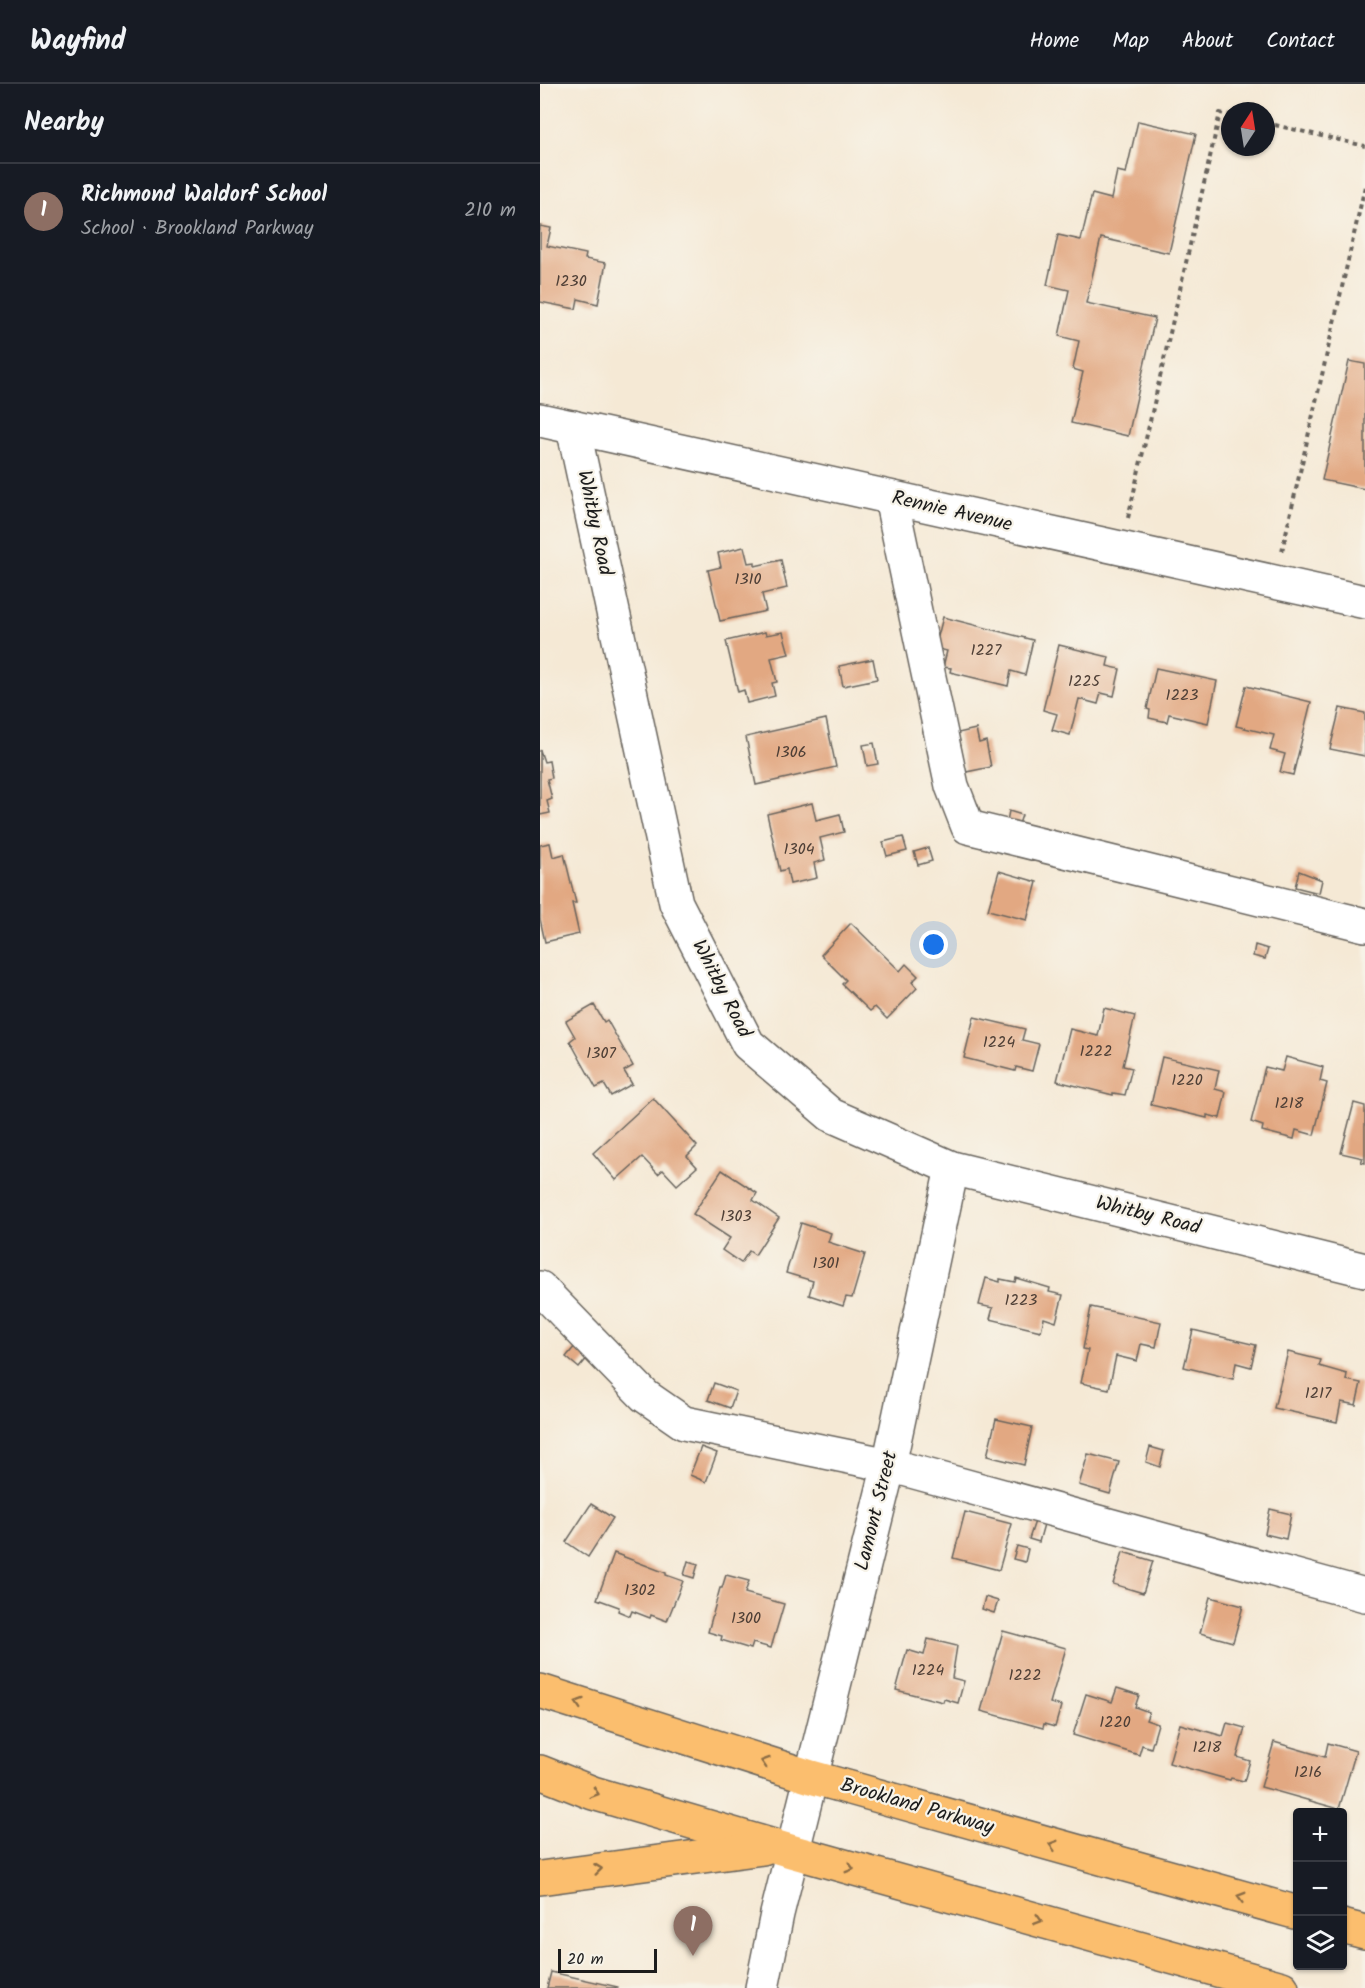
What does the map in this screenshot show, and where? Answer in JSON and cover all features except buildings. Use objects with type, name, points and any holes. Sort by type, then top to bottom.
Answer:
[{"type":"main road","name":"Brookland Parkway","points":[[540,1691],[811,1777],[1293,1912]]},
{"type":"main road","points":[[540,1772],[593,1793],[784,1849],[1282,1988]]},
{"type":"main road","points":[[540,1878],[784,1849]]},
{"type":"main road","points":[[1347,1927],[1365,1932]]},
{"type":"street","name":"Rennie Avenue","points":[[540,420],[1365,602]]},
{"type":"street","name":"Whitby Road","points":[[573,428],[676,903],[748,1044],[831,1115],[952,1168],[1365,1270]]},
{"type":"street","points":[[891,498],[951,786],[968,827],[1365,925]]},
{"type":"street","name":"Lamont Street","points":[[762,1988],[777,1914],[784,1849],[811,1777],[889,1465],[952,1168]]},
{"type":"street","points":[[540,1287],[645,1396],[684,1423],[889,1465],[1365,1596]]},
{"type":"path","points":[[1126,523],[1221,113]]},
{"type":"path","points":[[1275,125],[1365,146]]},
{"type":"path","points":[[1280,558],[1365,186]]},
{"type":"place","name":"Richmond Waldorf School","points":[[693,1956]]}]
